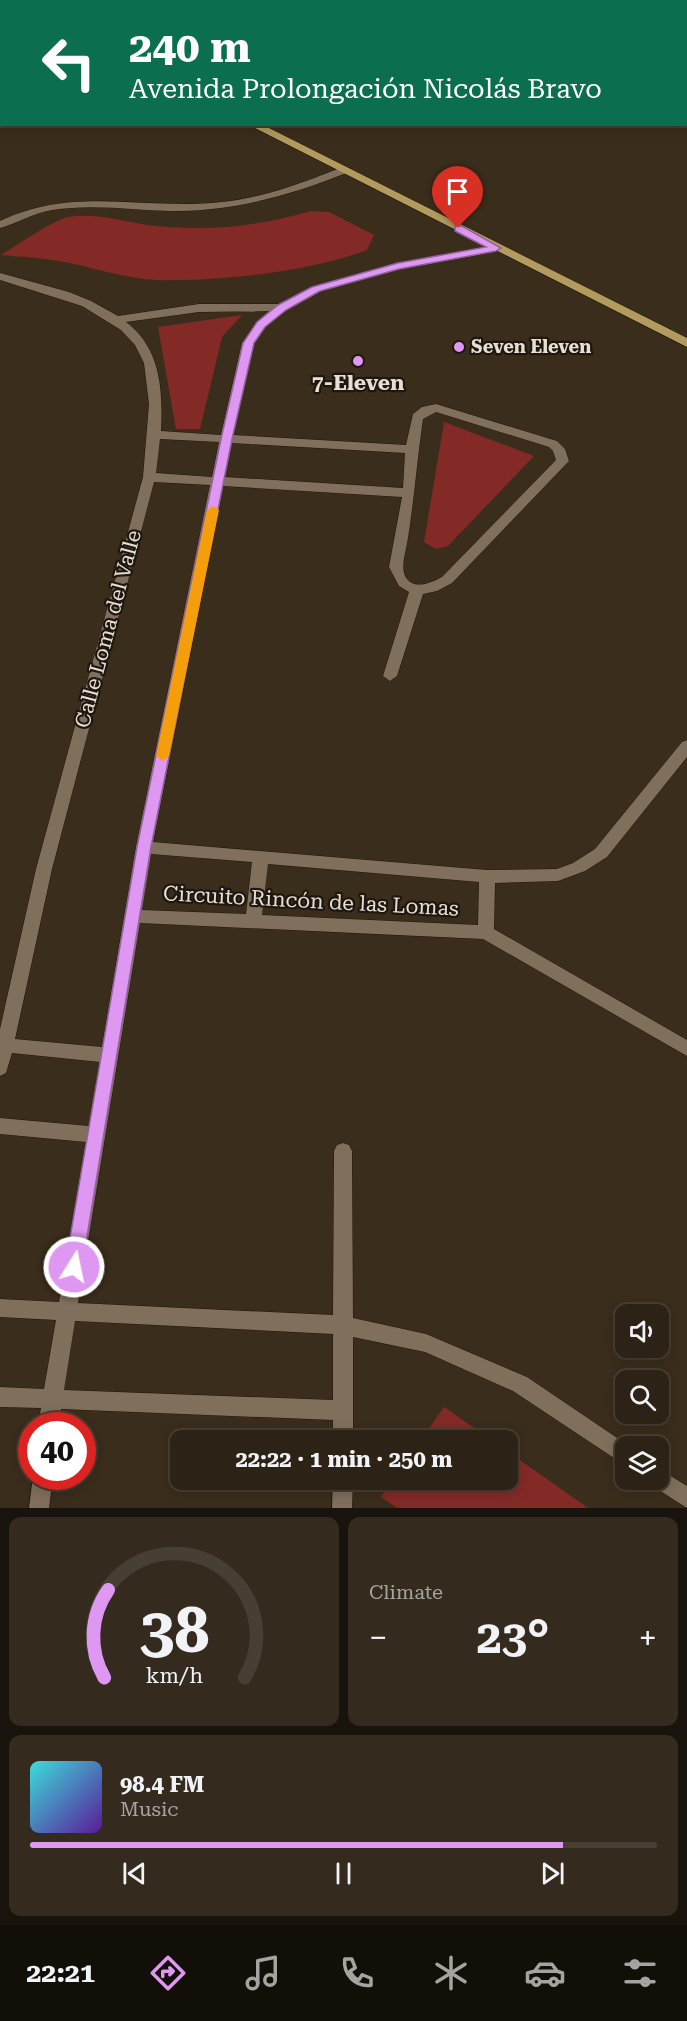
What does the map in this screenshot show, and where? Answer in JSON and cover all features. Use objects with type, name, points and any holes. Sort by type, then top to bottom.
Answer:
[{"type":"main road","points":[[256,126],[687,343]]},
{"type":"street","points":[[0,225],[34,210],[77,203],[202,207],[255,201],[293,191],[345,170]]},
{"type":"street","points":[[50,1412],[144,847],[226,439],[248,343],[261,325],[282,307],[316,289],[355,277],[437,258],[496,248]]},
{"type":"street","name":"Calle Loma del Valle","points":[[0,276],[59,292],[96,308],[117,320],[140,343],[150,362],[156,435],[148,477],[44,869],[3,1045],[0,1068]]},
{"type":"street","points":[[117,320],[199,308],[282,307]]},
{"type":"street","points":[[436,408],[553,444],[559,449],[563,461],[447,580],[436,587],[417,590],[403,583],[396,567],[409,493],[412,449],[417,417],[426,410],[436,408]]},
{"type":"street","points":[[156,435],[412,449]]},
{"type":"street","points":[[148,477],[409,493]]},
{"type":"street","points":[[390,676],[417,590]]},
{"type":"street","name":"Circuito Rincón de las Lomas","points":[[144,847],[487,876],[523,878],[558,875],[579,867],[601,853],[687,746]]},
{"type":"street","points":[[253,921],[261,857]]},
{"type":"street","name":"Circuito Rincón de las Lomas","points":[[486,932],[487,876]]},
{"type":"street","name":"Circuito Rincón de las Lomas","points":[[133,915],[486,932],[687,1049]]},
{"type":"street","points":[[3,1045],[109,1055]]},
{"type":"street","points":[[0,1126],[96,1135]]},
{"type":"street","points":[[343,1151],[343,1430]]},
{"type":"street","points":[[0,1308],[342,1326],[426,1343],[520,1384],[615,1449]]},
{"type":"street","points":[[0,1397],[343,1410]]},
{"type":"street","points":[[669,1486],[687,1498]]},
{"type":"street","points":[[39,1508],[41,1490]]},
{"type":"street","points":[[342,1508],[343,1490]]},
{"type":"shaded area","points":[[311,211],[329,212],[374,235],[367,250],[344,258],[291,270],[234,277],[180,280],[144,279],[61,261],[1,255],[45,228],[69,217],[91,216],[156,226],[215,228],[271,221]]},
{"type":"shaded area","points":[[242,315],[222,337],[200,429],[176,429],[158,327]]},
{"type":"shaded area","points":[[444,422],[534,456],[448,546],[436,549],[424,542]]},
{"type":"shaded area","points":[[444,1407],[477,1430],[428,1430]]},
{"type":"shaded area","points":[[518,1459],[588,1508],[397,1508],[381,1497],[386,1490],[518,1490]]},
{"type":"slow traffic","points":[[163,756],[213,510]]},
{"type":"place","name":"Seven Eleven","points":[[459,347]]},
{"type":"place","name":"7-Eleven","points":[[358,361]]},
{"type":"route","points":[[74,1267],[144,847],[226,439],[248,343],[261,325],[282,307],[316,289],[398,266],[496,248],[458,228]]}]
